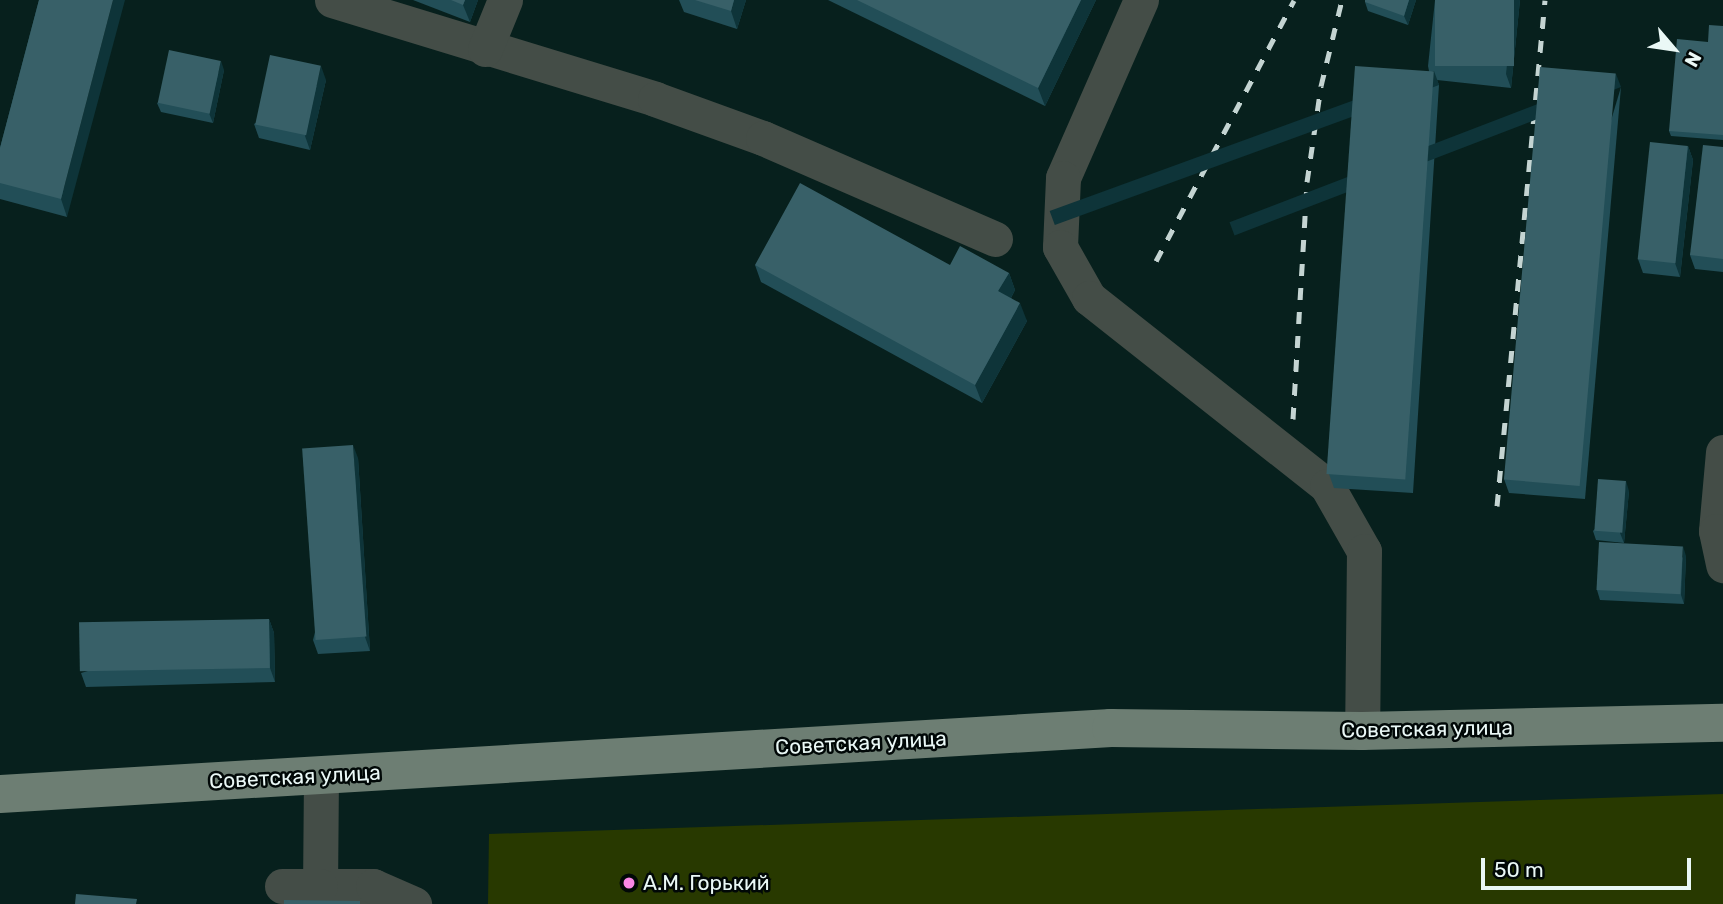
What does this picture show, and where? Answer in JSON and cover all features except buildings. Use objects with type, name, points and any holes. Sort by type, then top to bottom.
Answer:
[{"type":"main road","name":"Советская улица","points":[[0,794],[1111,728],[1362,731],[1723,723]]},
{"type":"street","points":[[332,0],[485,50],[654,99],[763,138],[995,239]]},
{"type":"street","points":[[485,50],[505,0]]},
{"type":"street","points":[[1141,0],[1063,178],[1060,247],[1089,298],[1327,486],[1364,551],[1362,731]]},
{"type":"street","points":[[1723,452],[1716,531],[1723,565]]},
{"type":"street","points":[[320,886],[321,775]]},
{"type":"street","points":[[282,886],[373,886],[414,904]]},
{"type":"green space","points":[[1723,794],[1723,904],[488,904],[489,834]]},
{"type":"railway","points":[[1156,261],[1294,0]]},
{"type":"railway","points":[[1293,419],[1307,182],[1321,86],[1342,0]]},
{"type":"railway","points":[[1497,506],[1545,0]]},
{"type":"place","name":"А.М. Горький","points":[[629,883]]}]
